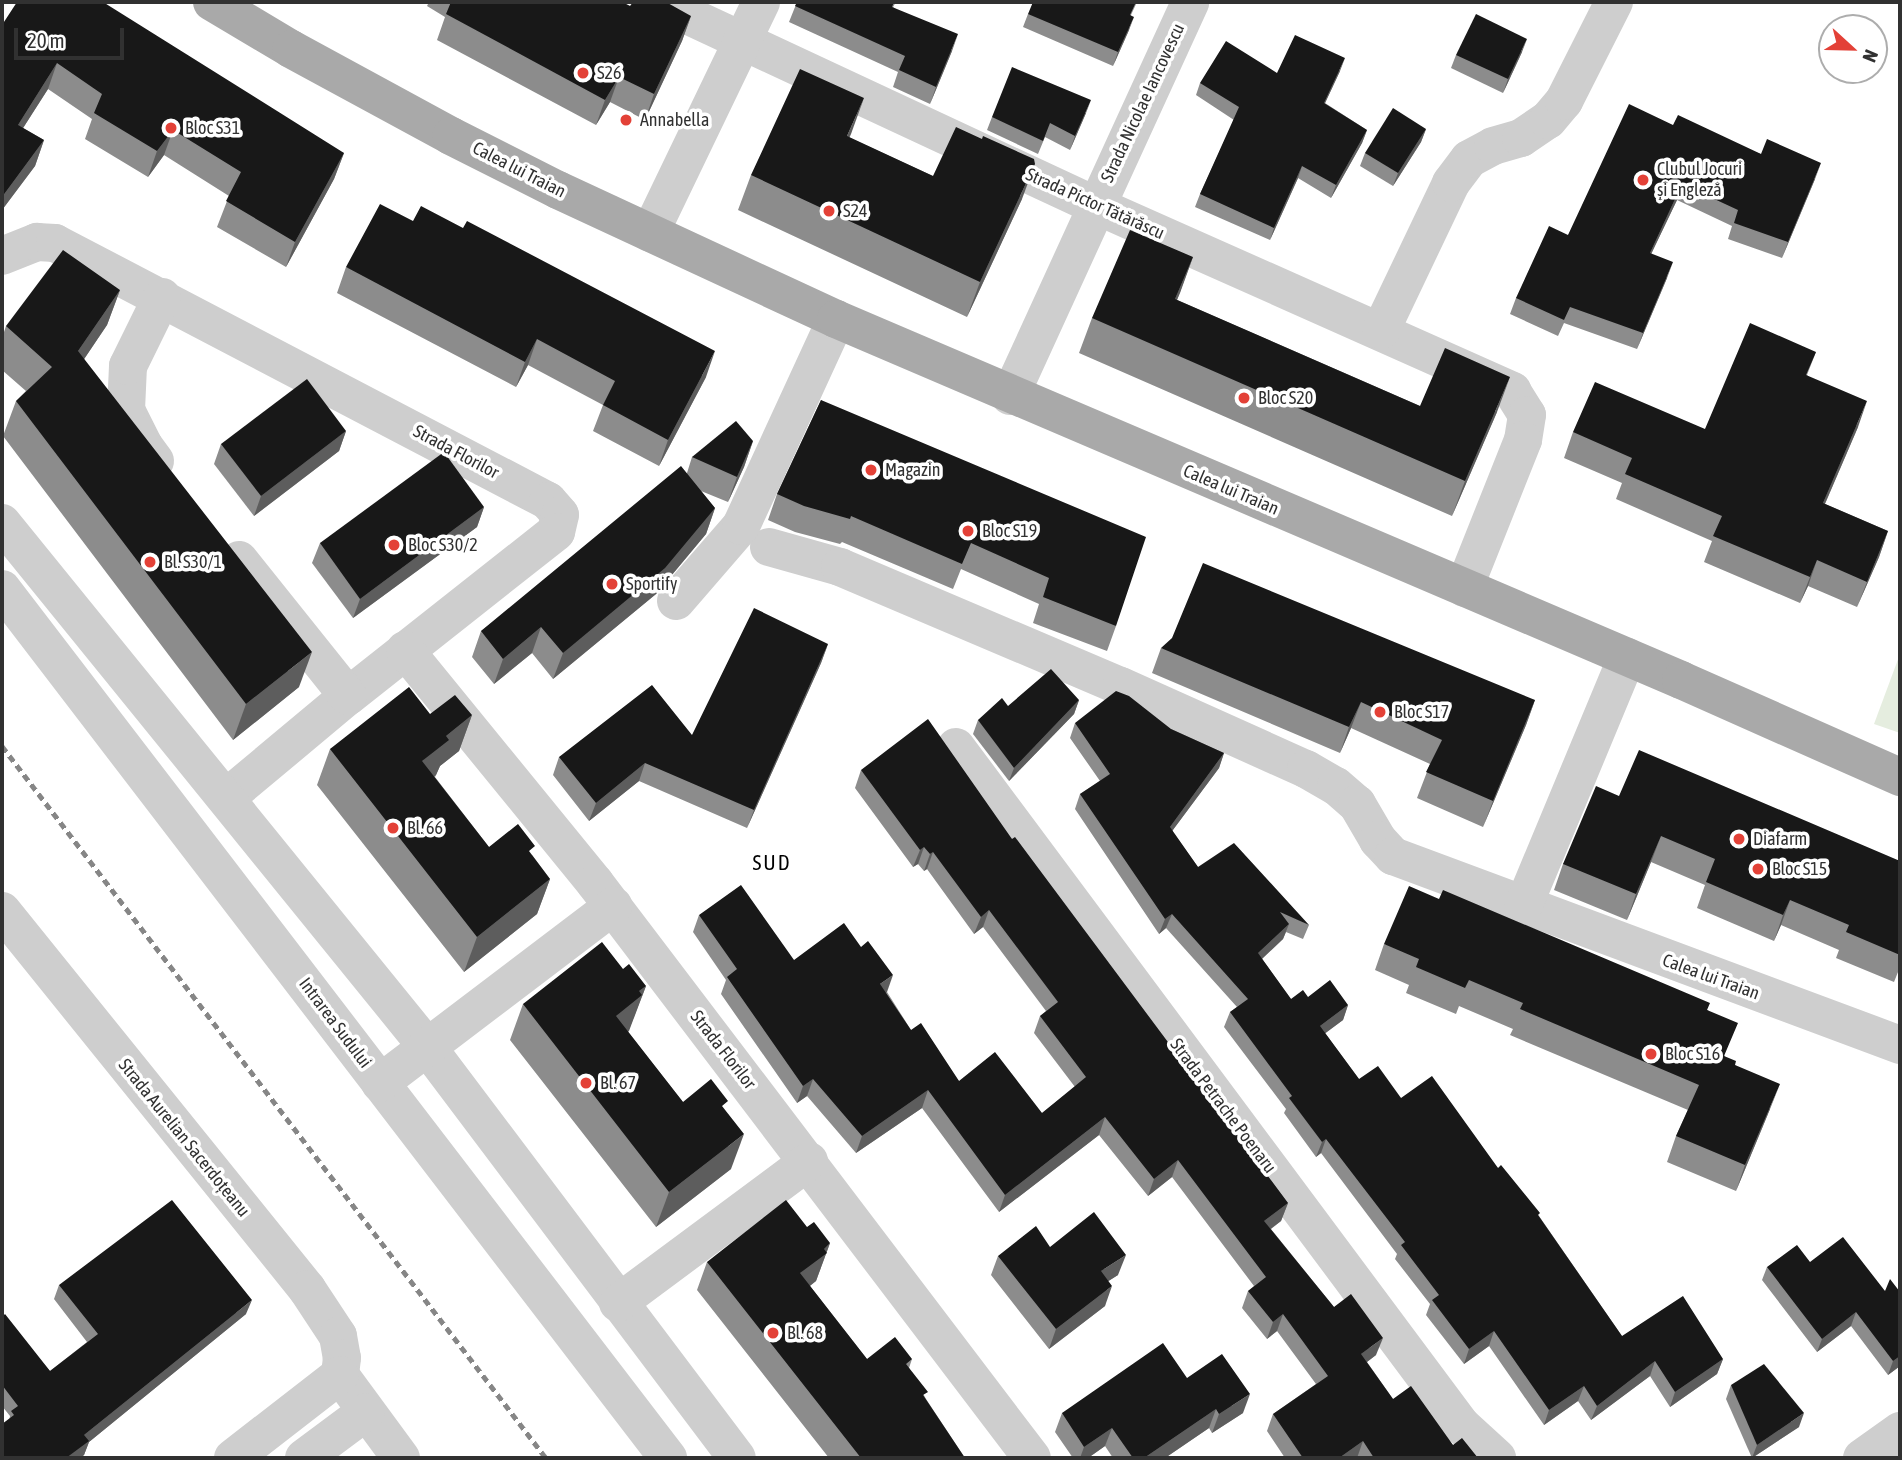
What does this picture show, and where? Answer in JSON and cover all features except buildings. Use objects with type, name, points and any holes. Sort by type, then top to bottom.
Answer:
[{"type":"main road","name":"Calea lui Traian","points":[[212,2],[383,100],[650,233],[836,319],[1010,396],[1628,657],[1900,777]]},
{"type":"street","name":"Strada Pictor Tătărăscu","points":[[659,2],[1095,205],[1381,330],[1512,391],[1527,415],[1523,440],[1464,588]]},
{"type":"street","points":[[650,233],[761,2]]},
{"type":"street","name":"Strada Nicolae Iancovescu","points":[[1010,396],[1190,2]]},
{"type":"street","points":[[1381,330],[1451,183],[1469,159],[1493,146],[1521,138],[1548,120],[1564,100],[1614,2]]},
{"type":"street","name":"Strada Florilor","points":[[2,256],[37,242],[55,243],[548,501],[560,515],[556,532],[405,650],[227,796]]},
{"type":"street","points":[[162,297],[128,366],[126,410],[144,446],[176,486]]},
{"type":"street","points":[[676,601],[741,526],[836,319]]},
{"type":"street","points":[[2,523],[227,796],[428,1048],[737,1458]]},
{"type":"street","points":[[217,536],[348,696]]},
{"type":"street","name":"Calea lui Traian","points":[[769,547],[853,573],[1121,686],[1306,769],[1336,786],[1357,804],[1378,840],[1393,856],[1523,907],[1900,1045]]},
{"type":"street","name":"Intrarea Sudului","points":[[2,589],[668,1458]]},
{"type":"street","name":"Strada Florilor","points":[[405,650],[612,906],[1032,1458]]},
{"type":"street","points":[[1523,907],[1628,657]]},
{"type":"street","name":"Strada Petrache Poenaru","points":[[956,747],[1461,1425],[1497,1458]]},
{"type":"street","points":[[380,1083],[612,906]]},
{"type":"street","name":"Strada Aurelian Sacerdoțeanu","points":[[2,911],[314,1298],[338,1336],[342,1358],[340,1375]]},
{"type":"street","points":[[618,1303],[808,1161]]},
{"type":"street","points":[[233,1458],[340,1375],[401,1458]]},
{"type":"street","points":[[304,1458],[366,1412]]},
{"type":"street","points":[[1862,1458],[1900,1431]]},
{"type":"shaded area","points":[[1900,654],[1900,733],[1874,724]]},
{"type":"railway","points":[[2,746],[546,1458]]},
{"type":"place","name":"S26","points":[[583,73]]},
{"type":"place","name":"Annabella","points":[[626,120]]},
{"type":"place","name":"Bloc S31","points":[[171,128]]},
{"type":"place","name":"Clubul Jocuri și Engleză","points":[[1643,180]]},
{"type":"place","name":"S24","points":[[829,211]]},
{"type":"place","name":"Bloc S20","points":[[1244,398]]},
{"type":"place","name":"Magazin","points":[[871,470]]},
{"type":"place","name":"Bloc S19","points":[[968,531]]},
{"type":"place","name":"Bloc S30/2","points":[[394,545]]},
{"type":"place","name":"Bl. S30/1","points":[[150,562]]},
{"type":"place","name":"Sportify","points":[[612,584]]},
{"type":"place","name":"Bloc S17","points":[[1380,712]]},
{"type":"place","name":"Bl. 66","points":[[393,828]]},
{"type":"place","name":"Diafarm","points":[[1739,839]]},
{"type":"place","name":"Bloc S15","points":[[1758,869]]},
{"type":"place","name":"Bloc S16","points":[[1651,1054]]},
{"type":"place","name":"Bl. 67","points":[[586,1083]]},
{"type":"place","name":"Bl. 68","points":[[773,1333]]},
{"type":"district","name":"SUD","points":[[772,862]]}]
